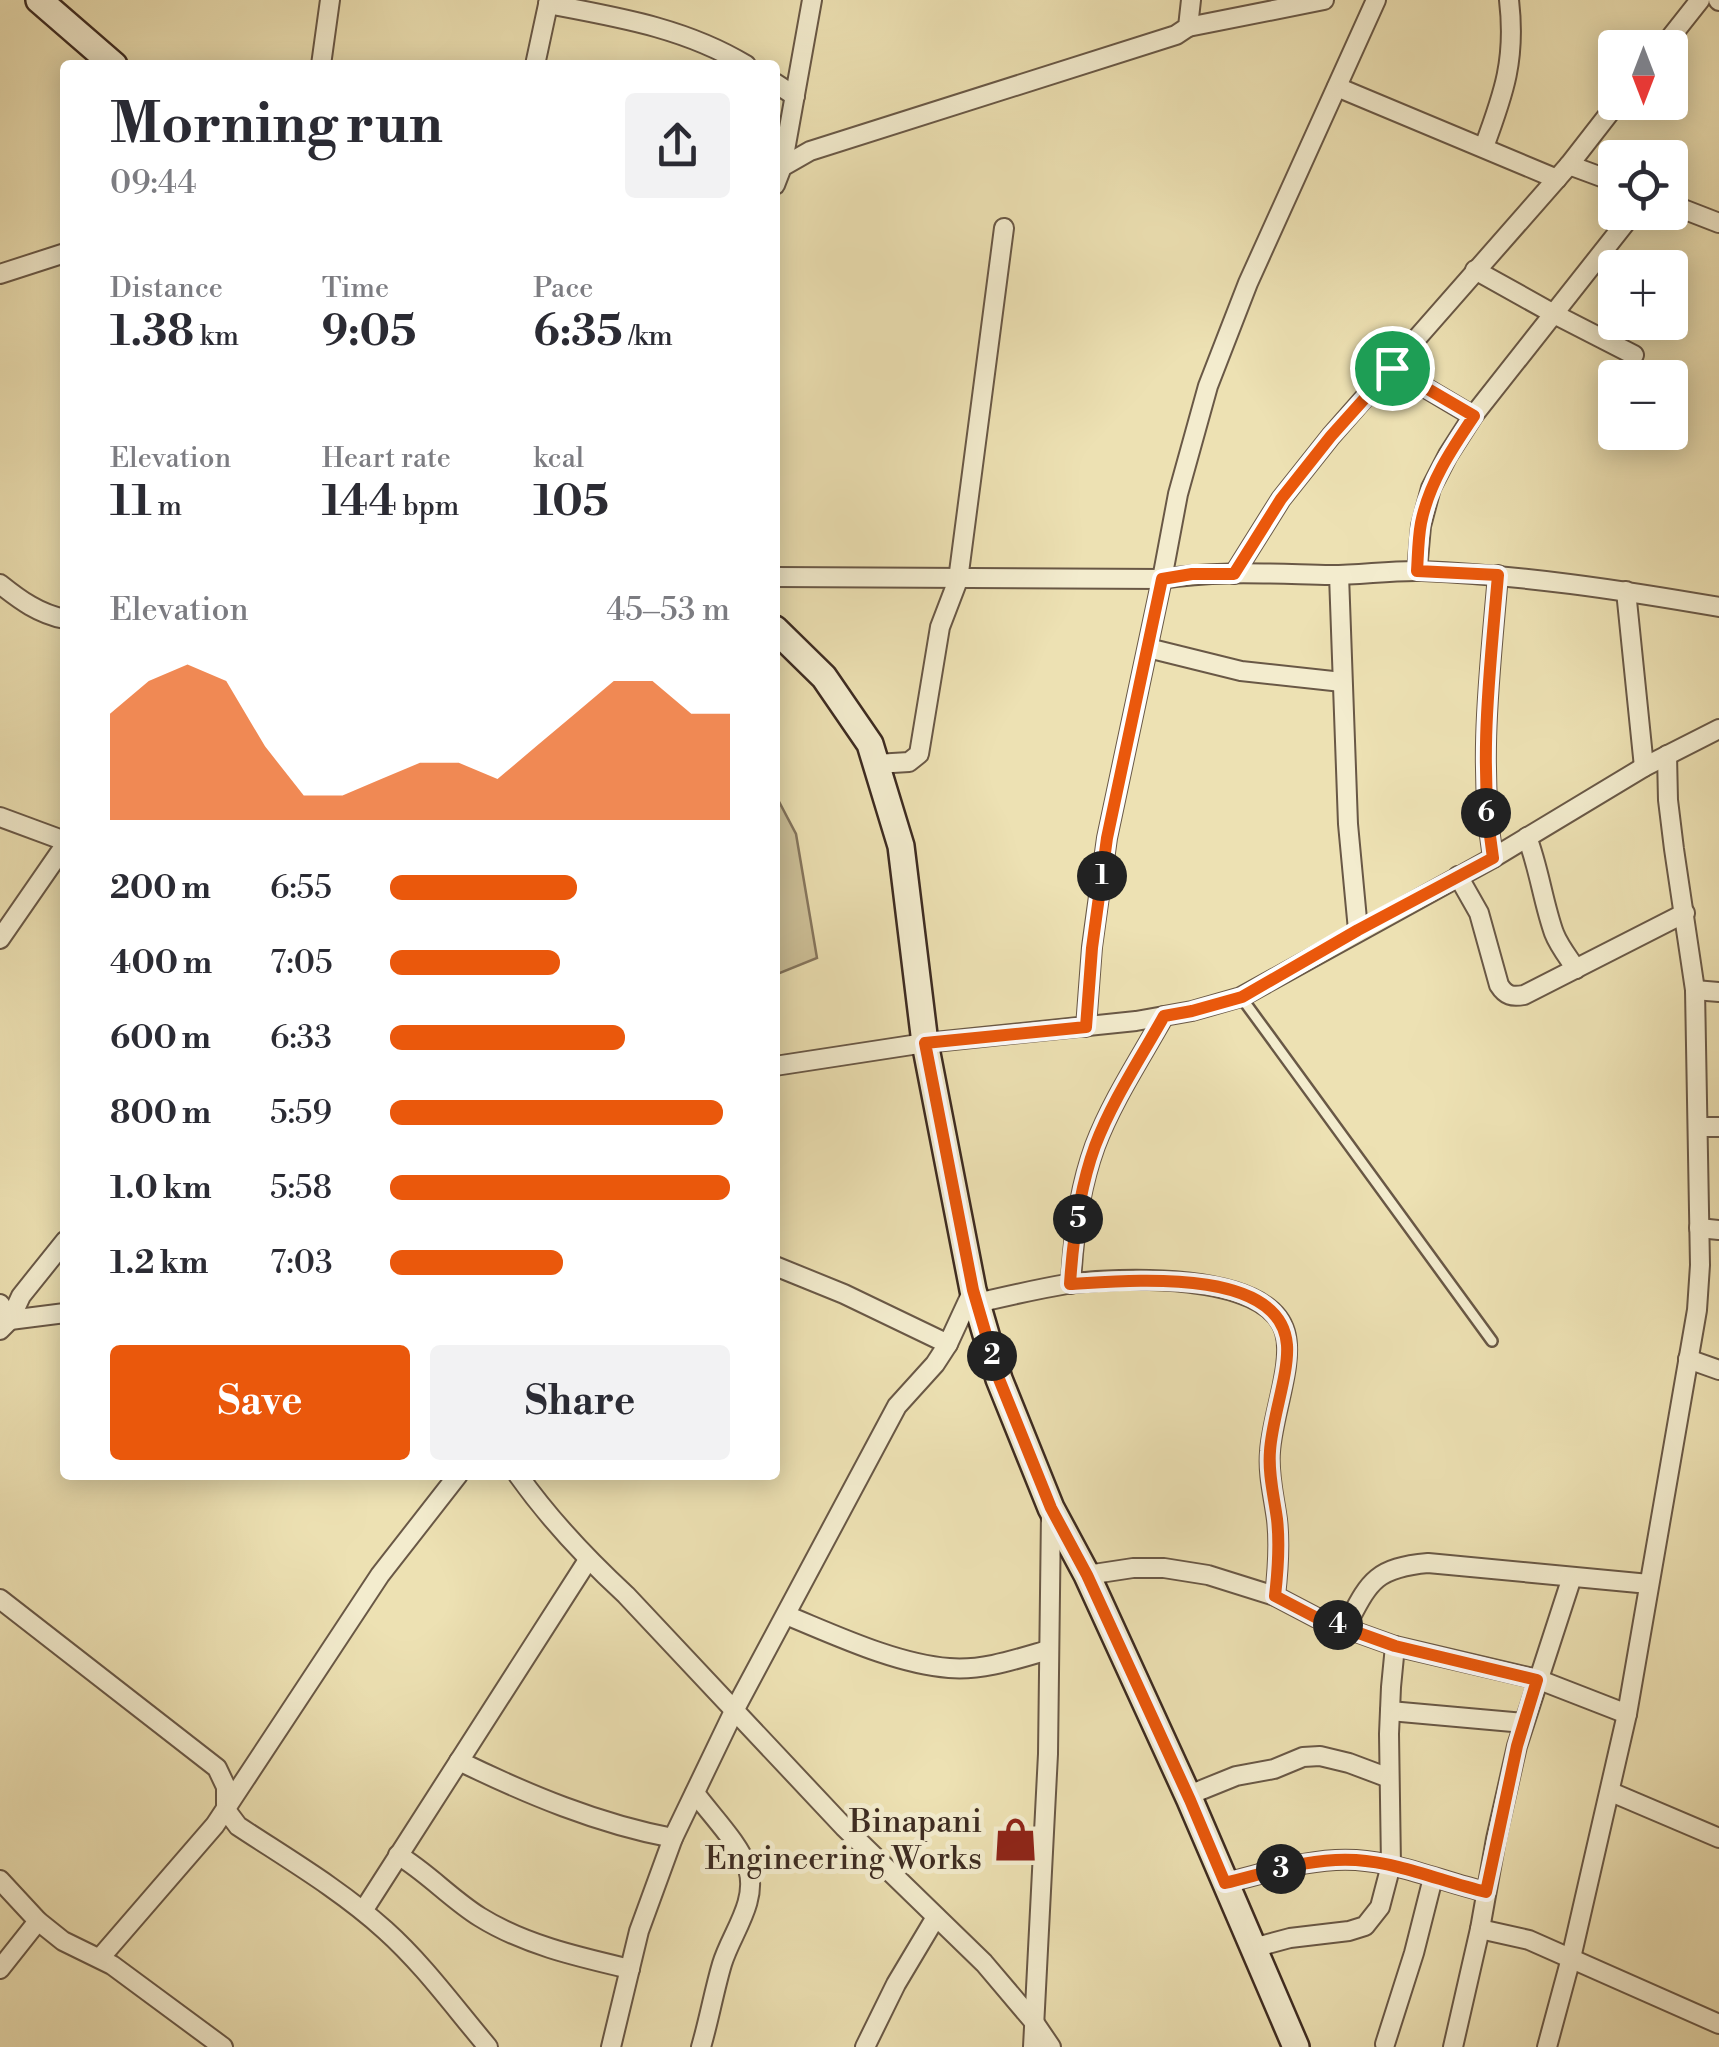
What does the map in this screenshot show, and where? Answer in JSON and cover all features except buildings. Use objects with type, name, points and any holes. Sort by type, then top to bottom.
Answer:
[{"type":"main road","points":[[40,0],[108,60]]},
{"type":"main road","points":[[780,634],[824,677],[870,744],[901,846],[925,1043],[975,1296],[999,1379],[1051,1508],[1087,1575],[1188,1796],[1296,2047]]},
{"type":"street","points":[[322,60],[330,0]]},
{"type":"street","points":[[780,167],[812,0]]},
{"type":"street","points":[[1188,27],[1192,0]]},
{"type":"street","points":[[780,174],[810,151],[1176,35],[1188,27],[1324,0]]},
{"type":"street","points":[[1086,1027],[1107,838],[1178,494],[1208,386],[1248,283],[1376,0]]},
{"type":"street","points":[[1484,147],[1503,96],[1511,59],[1508,0]]},
{"type":"street","points":[[1676,30],[1700,0]]},
{"type":"street","points":[[536,60],[549,2],[670,30],[738,60]]},
{"type":"street","points":[[780,86],[796,96]]},
{"type":"street","points":[[1337,87],[1484,147],[1598,179]]},
{"type":"street","points":[[1234,574],[1281,499],[1331,436],[1563,172],[1604,120]]},
{"type":"street","points":[[1688,211],[1719,223]]},
{"type":"street","points":[[876,764],[909,762],[919,754],[940,627],[958,580],[1004,228]]},
{"type":"street","points":[[1417,571],[1420,526],[1431,488],[1448,455],[1474,416],[1620,230]]},
{"type":"street","points":[[0,274],[60,254]]},
{"type":"street","points":[[1475,270],[1634,355]]},
{"type":"street","points":[[1392,368],[1474,416]]},
{"type":"street","points":[[780,577],[1162,579],[1192,574],[1417,571],[1498,575],[1719,607]]},
{"type":"street","points":[[1339,575],[1348,824],[1358,930]]},
{"type":"street","points":[[1493,858],[1484,768],[1498,575]]},
{"type":"street","points":[[0,584],[23,602],[60,618]]},
{"type":"street","points":[[1626,591],[1644,766]]},
{"type":"street","points":[[1148,648],[1241,671],[1342,682]]},
{"type":"street","points":[[780,1065],[925,1043],[1164,1016],[1242,997],[1493,858],[1644,766],[1719,729]]},
{"type":"street","points":[[1547,2047],[1572,1958],[1627,1714],[1697,1310],[1700,1265],[1695,990],[1678,882],[1666,755]]},
{"type":"street","points":[[0,816],[60,841]]},
{"type":"street","points":[[1527,837],[1554,932],[1576,968]]},
{"type":"street","points":[[0,939],[60,850]]},
{"type":"street","points":[[1458,876],[1479,913],[1499,985],[1513,997],[1685,914]]},
{"type":"street","points":[[1695,990],[1719,992]]},
{"type":"street","points":[[1070,1284],[1083,1187],[1094,1148],[1164,1016]]},
{"type":"street","points":[[1698,1127],[1719,1128]]},
{"type":"street","points":[[1699,1228],[1719,1230]]},
{"type":"street","points":[[3,1318],[60,1247]]},
{"type":"street","points":[[780,1268],[948,1344]]},
{"type":"street","points":[[611,2047],[639,1932],[694,1793],[897,1406],[935,1364],[975,1296],[1136,1280],[1203,1283],[1246,1295],[1273,1312],[1284,1327],[1288,1348],[1270,1452],[1270,1486],[1279,1553],[1275,1596]]},
{"type":"street","points":[[3,1318],[60,1313]]},
{"type":"street","points":[[1688,1359],[1719,1370]]},
{"type":"street","points":[[100,1958],[226,1810],[380,1575],[454,1480]]},
{"type":"street","points":[[522,1480],[588,1560],[626,1595],[844,1827],[984,1963],[1051,2047]]},
{"type":"street","points":[[1033,2047],[1048,1754],[1051,1508]]},
{"type":"street","points":[[362,1911],[588,1560]]},
{"type":"street","points":[[1345,1628],[1366,1588],[1381,1574],[1402,1565],[1428,1563],[1648,1584]]},
{"type":"street","points":[[1087,1575],[1133,1568],[1208,1575],[1275,1596],[1317,1618],[1395,1646],[1537,1680],[1627,1714]]},
{"type":"street","points":[[1453,2047],[1524,1723],[1572,1577]]},
{"type":"street","points":[[0,1599],[218,1768],[226,1786],[226,1810],[238,1826],[388,1932],[429,1974],[488,2047]]},
{"type":"street","points":[[786,1616],[886,1654],[950,1668],[998,1664],[1048,1650]]},
{"type":"street","points":[[1252,1948],[1290,1938],[1349,1932],[1365,1926],[1380,1907],[1391,1865],[1390,1712],[1395,1646]]},
{"type":"street","points":[[1390,1712],[1524,1723]]},
{"type":"street","points":[[1188,1796],[1236,1776],[1274,1769],[1303,1757],[1320,1756],[1349,1763],[1389,1778]]},
{"type":"street","points":[[459,1760],[500,1781],[600,1820],[673,1838]]},
{"type":"street","points":[[1611,1792],[1719,1838]]},
{"type":"street","points":[[694,1793],[742,1855],[751,1888],[722,1963],[701,2047]]},
{"type":"street","points":[[398,1856],[460,1904],[506,1932],[630,1969]]},
{"type":"street","points":[[1225,1883],[1310,1862],[1355,1860],[1391,1865],[1486,1892]]},
{"type":"street","points":[[1385,2044],[1433,1878]]},
{"type":"street","points":[[0,1880],[62,1941],[100,1958],[223,2047]]},
{"type":"street","points":[[865,2047],[936,1916]]},
{"type":"street","points":[[0,1968],[38,1921]]},
{"type":"street","points":[[1480,1929],[1529,1940],[1719,2024]]},
{"type":"lane","points":[[1242,997],[1492,1341]]},
{"type":"shaded area","points":[[780,804],[796,834],[817,958],[780,973]]},
{"type":"place","name":"Binapani Engineering Works","points":[[1015,1839]]},
{"type":"route","points":[[1392,368],[1474,416],[1431,488],[1420,526],[1417,571],[1498,575],[1484,768],[1493,858],[1242,997],[1164,1016],[1094,1148],[1083,1187],[1070,1284],[1136,1280],[1203,1283],[1246,1295],[1273,1312],[1284,1327],[1288,1348],[1270,1452],[1270,1486],[1279,1553],[1275,1596],[1317,1618],[1395,1646],[1537,1680],[1517,1746],[1486,1892],[1391,1865],[1355,1860],[1310,1862],[1225,1883],[1087,1575],[1051,1508],[999,1379],[973,1290],[925,1043],[1086,1027],[1107,838],[1162,579],[1234,574],[1281,499],[1392,368]]}]
